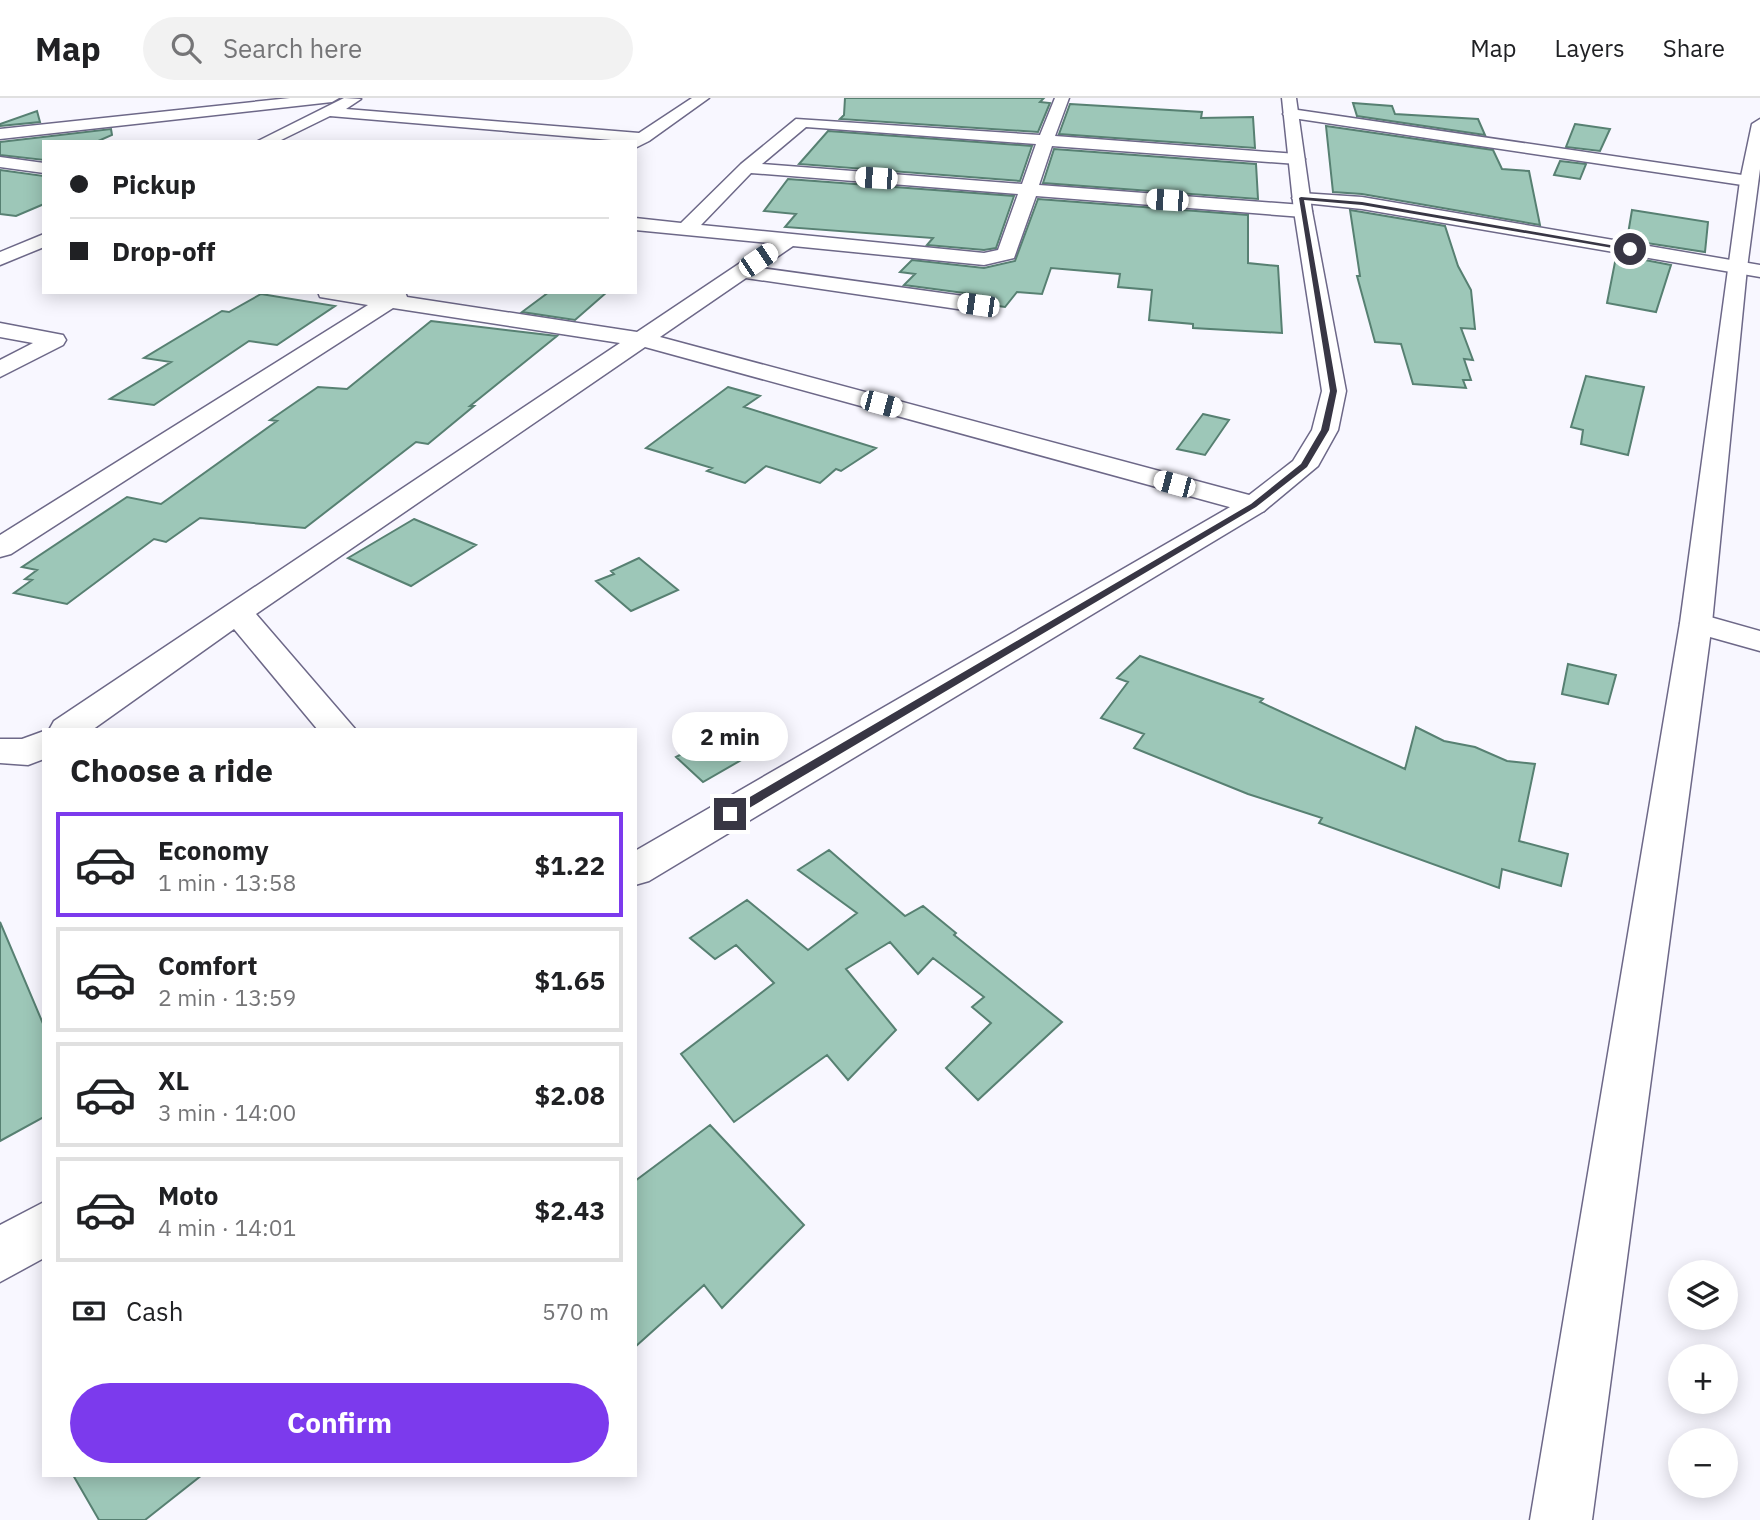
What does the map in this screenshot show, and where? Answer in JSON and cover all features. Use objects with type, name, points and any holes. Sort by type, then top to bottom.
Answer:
[{"type":"main road","points":[[0,127],[276,98]]},
{"type":"main road","points":[[0,134],[332,105],[356,98]]},
{"type":"main road","points":[[268,140],[332,105],[639,140],[702,98]]},
{"type":"main road","points":[[637,224],[984,258],[1000,257],[1007,254],[1062,98]]},
{"type":"main road","points":[[637,869],[1254,505],[1304,466],[1325,430],[1334,391],[1302,205],[1290,106],[1749,181]]},
{"type":"main road","points":[[687,229],[747,168],[802,122],[1297,159]]},
{"type":"main road","points":[[1561,1520],[1749,270],[1749,181],[1760,124]]},
{"type":"main road","points":[[0,162],[42,167]]},
{"type":"main road","points":[[747,168],[1031,190],[1302,205],[1362,203],[1749,270]]},
{"type":"main road","points":[[70,728],[237,612],[791,239]]},
{"type":"main road","points":[[0,259],[42,241]]},
{"type":"main road","points":[[0,246],[42,252]]},
{"type":"main road","points":[[742,271],[978,305]]},
{"type":"main road","points":[[355,294],[396,297],[641,339],[1254,505]]},
{"type":"main road","points":[[0,548],[396,297]]},
{"type":"main road","points":[[0,330],[55,340],[0,370]]},
{"type":"main road","points":[[237,612],[336,728]]},
{"type":"main road","points":[[1696,624],[1760,641]]},
{"type":"main road","points":[[0,751],[28,752],[42,744]]},
{"type":"main road","points":[[0,1255],[42,1229]]},
{"type":"building","points":[[845,98],[1044,98],[1040,102],[1050,103],[1038,132],[840,119],[844,115]]},
{"type":"building","points":[[1353,103],[1392,106],[1395,114],[1478,119],[1485,135],[1357,116]]},
{"type":"building","points":[[1070,104],[1202,112],[1201,118],[1253,117],[1255,148],[1059,134]]},
{"type":"building","points":[[37,111],[40,122],[0,126],[0,124]]},
{"type":"building","points":[[1575,124],[1610,129],[1600,151],[1566,147]]},
{"type":"building","points":[[1326,126],[1493,150],[1502,169],[1529,171],[1540,225],[1362,194],[1333,192]]},
{"type":"building","points":[[111,129],[112,135],[101,140],[42,140],[42,160],[0,155],[0,142]]},
{"type":"building","points":[[828,131],[1032,146],[1020,181],[799,164]]},
{"type":"building","points":[[1054,149],[1256,164],[1258,199],[1043,183]]},
{"type":"building","points":[[1560,161],[1586,164],[1580,179],[1554,175]]},
{"type":"building","points":[[0,170],[42,176],[42,205],[16,216],[0,214]]},
{"type":"building","points":[[788,179],[1014,196],[996,248],[984,250],[927,245],[933,238],[785,227],[796,214],[764,211]]},
{"type":"building","points":[[1038,199],[1248,215],[1248,263],[1278,266],[1282,333],[1193,328],[1193,324],[1149,320],[1152,290],[1118,287],[1120,274],[1051,268],[1042,294],[1017,292],[1005,307],[991,305],[988,299],[979,295],[904,285],[915,274],[900,272],[912,260],[984,268],[1015,261]]},
{"type":"building","points":[[1350,210],[1445,226],[1458,266],[1471,290],[1475,329],[1461,328],[1473,360],[1464,359],[1471,380],[1463,380],[1466,388],[1413,384],[1401,344],[1375,342],[1357,276],[1360,276]]},
{"type":"building","points":[[1632,210],[1708,222],[1705,252],[1627,240]]},
{"type":"building","points":[[1624,256],[1671,265],[1656,312],[1607,303],[1615,262],[1622,263]]},
{"type":"building","points":[[261,294],[335,306],[277,345],[249,341],[154,405],[110,399],[171,362],[144,358],[222,311],[229,312]]},
{"type":"building","points":[[546,294],[605,294],[575,320],[522,312]]},
{"type":"building","points":[[431,321],[557,336],[470,406],[474,406],[428,444],[416,442],[305,528],[200,518],[166,542],[154,539],[67,604],[14,593],[32,580],[25,579],[37,570],[22,567],[127,497],[161,504],[277,421],[270,420],[318,387],[347,389]]},
{"type":"building","points":[[1586,376],[1644,387],[1628,455],[1581,444],[1583,430],[1571,427]]},
{"type":"building","points":[[728,387],[760,396],[744,407],[876,448],[841,471],[836,469],[820,483],[766,466],[745,483],[707,471],[712,468],[646,448]]},
{"type":"building","points":[[1203,414],[1229,420],[1205,455],[1177,449]]},
{"type":"building","points":[[414,519],[476,545],[411,586],[348,558]]},
{"type":"building","points":[[639,558],[678,590],[631,611],[596,581],[614,574],[611,571]]},
{"type":"building","points":[[1140,656],[1263,699],[1260,702],[1405,769],[1416,727],[1444,741],[1475,747],[1507,761],[1535,764],[1519,841],[1568,854],[1561,886],[1502,869],[1499,888],[1319,823],[1322,818],[1248,794],[1134,748],[1144,734],[1101,718],[1128,682],[1117,678]]},
{"type":"building","points":[[1568,664],[1616,675],[1608,704],[1562,694]]},
{"type":"building","points":[[737,724],[764,747],[703,782],[676,757]]},
{"type":"building","points":[[829,850],[905,916],[923,906],[956,933],[954,935],[1062,1022],[978,1100],[946,1068],[991,1023],[972,1007],[984,997],[933,958],[918,974],[890,942],[846,969],[896,1030],[848,1080],[827,1055],[734,1122],[681,1054],[774,983],[736,945],[715,959],[690,938],[747,900],[808,950],[857,913],[798,870]]},
{"type":"building","points":[[0,922],[42,1021],[42,1118],[0,1141]]},
{"type":"building","points":[[710,1125],[804,1225],[722,1308],[704,1285],[637,1345],[637,1180]]},
{"type":"building","points":[[74,1477],[199,1477],[145,1520],[99,1520]]},
{"type":"route","points":[[730,814],[1254,505],[1304,466],[1325,430],[1334,391],[1301,198],[1362,203],[1630,249]]}]
